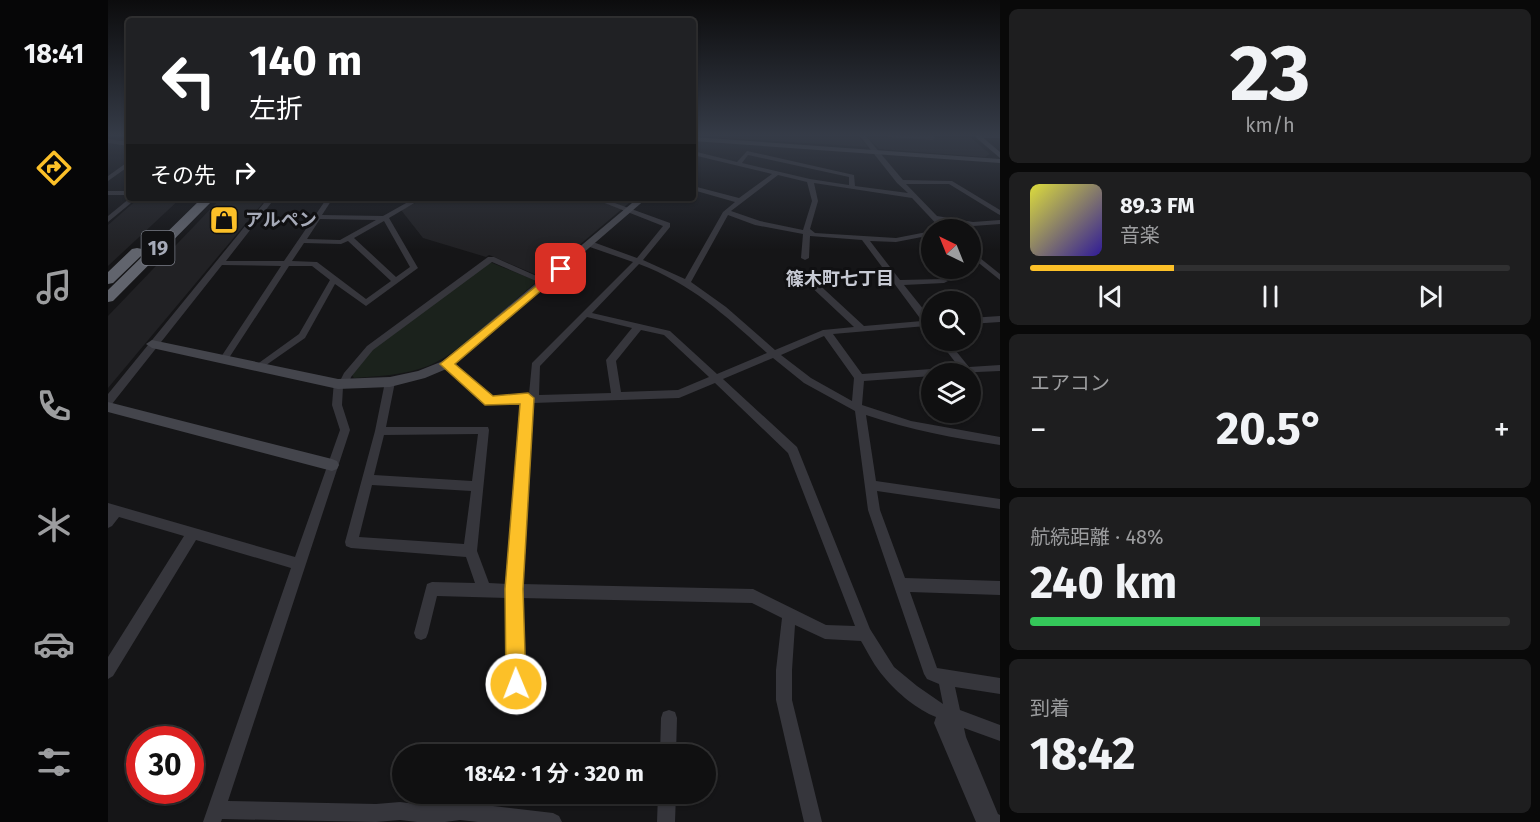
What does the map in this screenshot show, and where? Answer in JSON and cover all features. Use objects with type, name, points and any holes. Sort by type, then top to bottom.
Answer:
[{"type":"highway","name":"19","points":[[108,280],[191,201]]},
{"type":"highway","name":"19","points":[[108,298],[206,201]]},
{"type":"street","points":[[687,283],[726,212],[776,173]]},
{"type":"street","points":[[783,173],[810,181],[913,196]]},
{"type":"street","points":[[840,173],[852,176],[852,188]]},
{"type":"street","points":[[892,173],[935,218],[973,224],[1000,222]]},
{"type":"street","points":[[805,258],[809,235],[806,229],[815,201],[810,181]]},
{"type":"street","points":[[899,182],[950,182],[1000,213]]},
{"type":"street","points":[[696,189],[741,201]]},
{"type":"street","points":[[108,193],[126,193]]},
{"type":"street","points":[[108,220],[130,201]]},
{"type":"street","points":[[108,401],[270,201]]},
{"type":"street","points":[[224,359],[328,201]]},
{"type":"street","points":[[302,241],[341,242],[414,201]]},
{"type":"street","points":[[517,708],[514,589],[535,364],[638,261],[667,225],[602,201]]},
{"type":"street","points":[[152,344],[341,384],[390,382],[421,375],[447,364],[640,201]]},
{"type":"street","points":[[726,212],[809,235],[866,240],[896,240],[921,235]]},
{"type":"street","points":[[219,263],[314,264],[366,303],[414,268],[387,220],[383,218],[318,217]]},
{"type":"street","points":[[349,238],[396,281]]},
{"type":"street","points":[[866,240],[921,313]]},
{"type":"street","points":[[590,244],[638,261],[687,283],[721,308],[773,354],[824,391],[859,409],[917,428],[1000,441]]},
{"type":"street","points":[[546,282],[491,259],[370,348],[341,384],[337,405],[345,430],[214,816],[400,811],[431,818],[460,811],[553,822]]},
{"type":"street","points":[[981,262],[1000,278]]},
{"type":"street","points":[[259,367],[302,336],[334,279]]},
{"type":"street","points":[[809,279],[862,329]]},
{"type":"street","points":[[897,283],[944,281]]},
{"type":"street","points":[[585,314],[667,333],[793,450],[865,634],[889,672],[911,693],[948,719],[1000,733]]},
{"type":"street","points":[[981,320],[1000,319]]},
{"type":"street","points":[[447,364],[490,401],[679,394],[826,332],[921,325]]},
{"type":"street","points":[[617,396],[610,360],[639,326]]},
{"type":"street","points":[[826,332],[859,378],[859,409],[874,510],[932,674],[1000,686]]},
{"type":"street","points":[[951,351],[961,363]]},
{"type":"street","points":[[981,370],[1000,368]]},
{"type":"street","points":[[859,378],[921,374]]},
{"type":"street","points":[[390,382],[380,431],[351,542],[470,551]]},
{"type":"street","points":[[108,407],[332,465]]},
{"type":"street","points":[[380,431],[484,430],[470,551],[484,589]]},
{"type":"street","points":[[366,480],[477,486]]},
{"type":"street","points":[[870,485],[1000,504]]},
{"type":"street","points":[[111,514],[298,564]]},
{"type":"street","points":[[108,671],[192,534]]},
{"type":"street","points":[[900,585],[1000,588]]},
{"type":"street","points":[[421,633],[432,589],[514,589],[753,596],[825,632],[865,634]]},
{"type":"street","points":[[789,614],[784,700],[813,822]]},
{"type":"street","points":[[945,678],[948,719],[985,822]]},
{"type":"street","points":[[668,744],[669,718]]},
{"type":"street","points":[[948,719],[958,737],[992,821],[995,822]]},
{"type":"street","points":[[666,822],[667,804]]},
{"type":"shaded area","points":[[136,201],[178,201],[108,266],[108,225]]},
{"type":"shaded area","points":[[218,201],[264,201],[108,388],[108,316]]},
{"type":"shaded area","points":[[419,201],[631,201],[544,275],[539,276],[489,255],[486,257],[423,238],[401,210]]},
{"type":"shaded area","points":[[490,262],[534,280],[535,283],[470,340],[442,359],[428,366],[392,375],[354,378],[352,375],[372,350]]},
{"type":"place","name":"アルペン","points":[[224,220]]},
{"type":"district","name":"篠木町七丁目","points":[[840,279]]},
{"type":"route","points":[[516,684],[514,589],[528,398],[490,401],[447,364],[561,269]]}]
